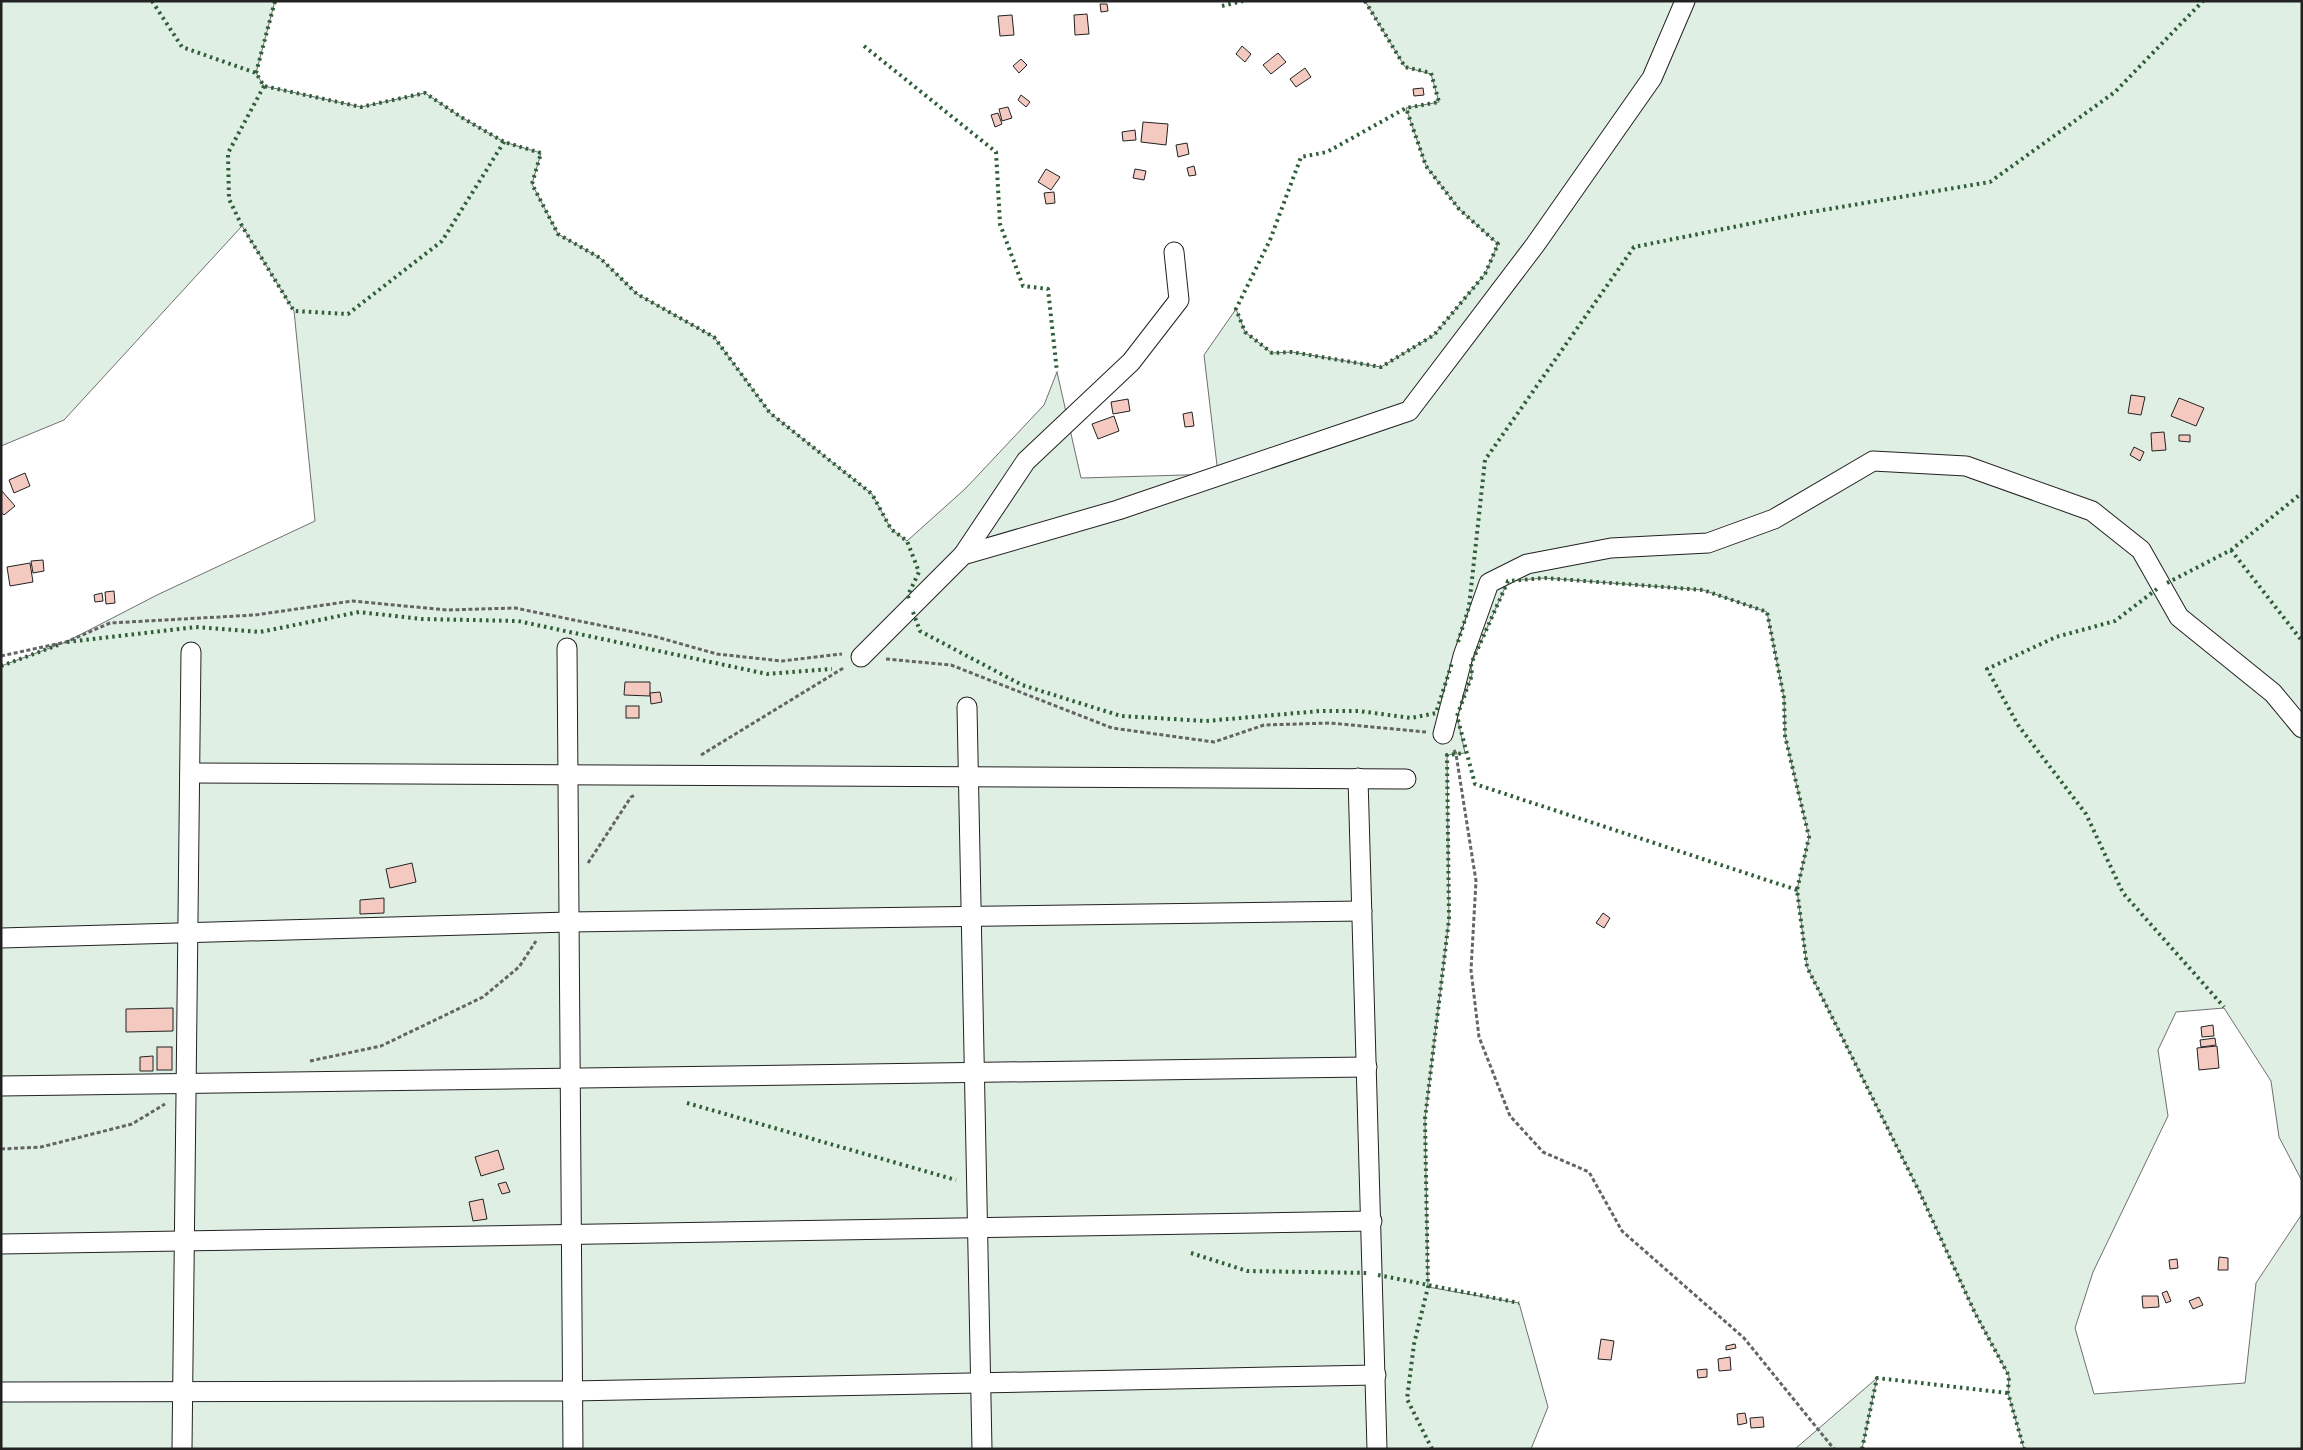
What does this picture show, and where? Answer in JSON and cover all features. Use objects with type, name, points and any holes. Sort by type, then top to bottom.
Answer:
[{"type":"street","points":[[963,555],[1118,510],[1409,412],[1535,245],[1652,78],[1685,1]]},
{"type":"street","points":[[861,657],[963,555],[1026,461],[1131,362],[1179,300],[1174,252]]},
{"type":"street","points":[[1443,734],[1463,656],[1489,583],[1527,564],[1611,548],[1708,543],[1774,519],[1873,461],[1966,466],[2092,511],[2141,550],[2179,617],[2273,693],[2302,728]]},
{"type":"street","points":[[567,648],[573,1449]]},
{"type":"street","points":[[182,1449],[191,652]]},
{"type":"street","points":[[967,707],[982,1449]]},
{"type":"street","points":[[190,773],[1406,779]]},
{"type":"street","points":[[1358,778],[1377,1449]]},
{"type":"street","points":[[1,938],[569,922],[1362,910]]},
{"type":"street","points":[[1,1086],[1367,1067]]},
{"type":"street","points":[[1,1244],[1372,1221]]},
{"type":"street","points":[[1,1392],[572,1391],[1376,1375]]},
{"type":"path","points":[[1,656],[66,642],[110,623],[254,615],[352,601],[447,610],[515,608],[653,636],[717,654],[782,661],[838,654],[951,665],[1112,728],[1214,742],[1264,725],[1320,723],[1443,734],[1456,754],[1476,881],[1471,970],[1479,1037],[1510,1116],[1543,1152],[1589,1172],[1622,1231],[1744,1338],[1834,1449]]},
{"type":"green space","points":[[1,1],[275,1],[256,73],[264,86],[361,107],[425,93],[504,142],[541,153],[532,184],[558,234],[600,258],[637,294],[714,337],[770,413],[872,494],[891,529],[907,541],[966,488],[1044,405],[1057,372],[1081,478],[1218,474],[1204,355],[1236,309],[1245,332],[1272,353],[1292,352],[1381,367],[1434,335],[1485,274],[1498,244],[1459,209],[1426,166],[1406,108],[1439,102],[1431,74],[1405,67],[1365,1],[2302,1],[2302,1181],[2279,1137],[2271,1081],[2224,1008],[2176,1012],[2158,1050],[2168,1116],[2093,1272],[2075,1328],[2094,1394],[2245,1383],[2256,1283],[2302,1214],[2302,1449],[2024,1449],[2008,1393],[2009,1376],[1975,1313],[1920,1193],[1807,967],[1797,890],[1809,837],[1785,736],[1784,698],[1767,612],[1703,590],[1545,578],[1508,581],[1471,664],[1472,675],[1457,716],[1465,753],[1447,755],[1449,919],[1425,1119],[1428,1287],[1519,1303],[1548,1407],[1531,1449],[1,1449],[1,666],[66,642],[157,595],[315,521],[294,311],[242,226],[64,420],[1,446]]},
{"type":"green space","points":[[1877,1378],[1862,1449],[1795,1449]]},
{"type":"building","points":[[1100,4],[1107,4],[1108,11],[1101,12]]},
{"type":"building","points":[[1087,14],[1089,34],[1075,35],[1074,15]]},
{"type":"building","points":[[1012,15],[1014,35],[1000,36],[998,16]]},
{"type":"building","points":[[1242,46],[1251,54],[1245,62],[1236,54]]},
{"type":"building","points":[[1278,53],[1286,62],[1271,74],[1263,65]]},
{"type":"building","points":[[1021,59],[1027,65],[1019,73],[1013,66]]},
{"type":"building","points":[[1305,68],[1311,77],[1296,87],[1290,79]]},
{"type":"building","points":[[1423,88],[1424,95],[1414,96],[1413,89]]},
{"type":"building","points":[[1021,95],[1030,102],[1026,107],[1018,100]]},
{"type":"building","points":[[1008,107],[1012,118],[1002,121],[999,109]]},
{"type":"building","points":[[998,113],[1002,124],[995,127],[991,115]]},
{"type":"building","points":[[1143,122],[1168,124],[1166,145],[1141,142]]},
{"type":"building","points":[[1135,130],[1136,140],[1123,141],[1122,132]]},
{"type":"building","points":[[1187,143],[1189,154],[1178,157],[1176,145]]},
{"type":"building","points":[[1194,166],[1196,175],[1189,176],[1187,168]]},
{"type":"building","points":[[1046,169],[1060,177],[1051,190],[1038,182]]},
{"type":"building","points":[[1135,169],[1146,171],[1144,180],[1133,178]]},
{"type":"building","points":[[1054,192],[1055,203],[1046,204],[1044,193]]},
{"type":"building","points":[[2131,395],[2145,397],[2141,415],[2128,413]]},
{"type":"building","points":[[2179,398],[2204,408],[2196,426],[2171,416]]},
{"type":"building","points":[[1128,399],[1130,411],[1113,414],[1111,402]]},
{"type":"building","points":[[1192,412],[1194,426],[1185,427],[1183,414]]},
{"type":"building","points":[[1114,416],[1119,431],[1098,439],[1092,424]]},
{"type":"building","points":[[2164,432],[2166,450],[2152,451],[2151,433]]},
{"type":"building","points":[[2179,435],[2190,435],[2190,442],[2179,441]]},
{"type":"building","points":[[2134,447],[2144,452],[2140,461],[2130,455]]},
{"type":"building","points":[[25,473],[30,486],[14,493],[9,480]]},
{"type":"building","points":[[1,490],[15,506],[4,515],[1,512]]},
{"type":"building","points":[[43,560],[44,571],[33,573],[31,561]]},
{"type":"building","points":[[30,563],[33,582],[10,586],[7,567]]},
{"type":"building","points":[[114,591],[115,603],[106,604],[105,592]]},
{"type":"building","points":[[102,593],[103,601],[95,602],[94,595]]},
{"type":"building","points":[[625,682],[650,682],[650,696],[624,695]]},
{"type":"building","points":[[660,692],[662,702],[651,704],[650,693]]},
{"type":"building","points":[[626,706],[639,706],[639,718],[626,718]]},
{"type":"building","points":[[412,863],[416,882],[390,888],[386,869]]},
{"type":"building","points":[[384,898],[384,913],[360,914],[360,900]]},
{"type":"building","points":[[1603,913],[1610,918],[1604,928],[1596,923]]},
{"type":"building","points":[[173,1008],[173,1031],[126,1032],[126,1009]]},
{"type":"building","points":[[2213,1025],[2214,1036],[2202,1037],[2201,1027]]},
{"type":"building","points":[[2215,1038],[2216,1045],[2201,1047],[2200,1040]]},
{"type":"building","points":[[2217,1046],[2219,1068],[2199,1070],[2197,1048]]},
{"type":"building","points":[[157,1047],[172,1047],[172,1070],[157,1070]]},
{"type":"building","points":[[153,1056],[153,1071],[140,1071],[140,1057]]},
{"type":"building","points":[[498,1150],[504,1169],[481,1176],[475,1157]]},
{"type":"building","points":[[506,1182],[510,1192],[502,1194],[498,1184]]},
{"type":"building","points":[[483,1199],[487,1219],[473,1221],[469,1202]]},
{"type":"building","points":[[2219,1257],[2228,1258],[2228,1270],[2218,1270]]},
{"type":"building","points":[[2177,1259],[2178,1268],[2170,1269],[2169,1260]]},
{"type":"building","points":[[2167,1291],[2171,1301],[2166,1303],[2162,1293]]},
{"type":"building","points":[[2142,1296],[2158,1296],[2159,1307],[2143,1308]]},
{"type":"building","points":[[2199,1297],[2203,1305],[2193,1309],[2189,1301]]},
{"type":"building","points":[[1601,1339],[1614,1341],[1611,1360],[1598,1359]]},
{"type":"building","points":[[1735,1344],[1736,1348],[1726,1350],[1726,1346]]},
{"type":"building","points":[[1730,1357],[1731,1370],[1719,1371],[1718,1359]]},
{"type":"building","points":[[1707,1369],[1707,1377],[1698,1378],[1697,1370]]},
{"type":"building","points":[[1745,1413],[1747,1423],[1738,1425],[1737,1414]]},
{"type":"building","points":[[1763,1417],[1764,1427],[1751,1428],[1750,1418]]},
{"type":"hedge","points":[[152,1],[182,47],[256,73],[264,86],[361,107],[425,93],[504,142],[541,153],[532,184],[558,234],[600,258],[637,294],[714,337],[770,413],[872,494],[891,529],[907,541],[919,572],[908,595],[909,601]]},
{"type":"hedge","points":[[256,73],[275,1]]},
{"type":"hedge","points":[[1222,6],[1243,1]]},
{"type":"hedge","points":[[1365,1],[1405,67],[1431,73],[1439,102],[1406,108],[1327,152],[1301,157],[1270,240],[1236,309],[1245,332],[1272,353],[1292,352],[1381,367],[1434,335],[1485,274],[1498,244],[1459,209],[1426,166],[1406,108]]},
{"type":"hedge","points":[[1458,642],[1469,607],[1485,460],[1634,247],[1793,215],[1990,182],[2115,92],[2203,1]]},
{"type":"hedge","points":[[864,46],[996,152],[1000,224],[1023,286],[1048,289],[1057,372]]},
{"type":"hedge","points":[[264,86],[228,153],[229,199],[242,226],[294,311],[348,314],[442,241],[504,142]]},
{"type":"hedge","points":[[2167,583],[2231,550],[2302,493]]},
{"type":"hedge","points":[[2231,550],[2302,641]]},
{"type":"hedge","points":[[1797,890],[1475,784],[1457,716],[1472,675],[1471,664],[1508,581],[1545,578],[1703,590],[1767,612],[1784,698],[1785,736],[1809,837],[1797,890],[1807,967],[1920,1193],[1975,1313],[2009,1376],[2008,1393],[2024,1449]]},
{"type":"hedge","points":[[2157,589],[2115,621],[2056,637],[1987,669],[2018,725],[2086,814],[2123,893],[2224,1007]]},
{"type":"hedge","points":[[67,642],[196,627],[260,632],[359,612],[422,619],[518,621],[767,674],[832,669]]},
{"type":"hedge","points":[[913,612],[920,631],[1022,685],[1121,716],[1206,721],[1320,711],[1359,711],[1411,718],[1436,713],[1452,663]]},
{"type":"hedge","points":[[1,666],[58,645]]},
{"type":"hedge","points":[[1432,1449],[1407,1399],[1414,1344],[1428,1287],[1425,1119],[1449,919],[1447,755],[1465,753]]},
{"type":"hedge","points":[[687,1103],[956,1180]]},
{"type":"hedge","points":[[1191,1253],[1247,1271],[1369,1273]]},
{"type":"hedge","points":[[1378,1275],[1519,1303]]},
{"type":"hedge","points":[[1862,1449],[1877,1378],[2008,1393]]}]
